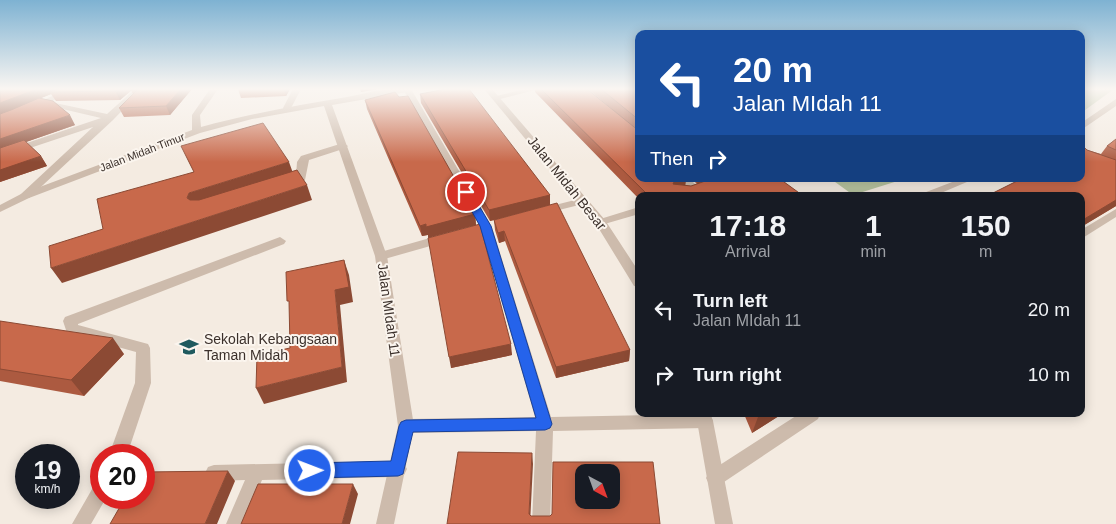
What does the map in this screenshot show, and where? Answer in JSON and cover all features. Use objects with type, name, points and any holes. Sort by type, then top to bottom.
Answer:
[{"type":"street","points":[[91,113],[110,118]]},
{"type":"street","points":[[25,196],[114,113]]},
{"type":"street","points":[[196,131],[197,113]]},
{"type":"street","name":"Jalan Midah Timur","points":[[0,209],[25,196],[196,131],[262,113]]},
{"type":"street","name":"Jalan MIdah 11","points":[[332,113],[381,256],[406,426],[385,524]]},
{"type":"street","points":[[421,113],[486,227],[545,424],[541,524]]},
{"type":"street","name":"Jalan Midah Besar","points":[[510,113],[601,222],[635,277]]},
{"type":"street","points":[[1085,124],[1100,113]]},
{"type":"street","points":[[0,155],[110,118]]},
{"type":"street","points":[[275,189],[301,178],[302,162],[305,158],[343,146]]},
{"type":"street","points":[[687,182],[696,190]]},
{"type":"street","points":[[936,192],[962,182]]},
{"type":"street","points":[[530,215],[583,201]]},
{"type":"street","points":[[601,222],[635,211]]},
{"type":"street","points":[[1085,233],[1116,212]]},
{"type":"street","points":[[381,256],[457,234]]},
{"type":"street","points":[[122,444],[143,383],[143,348],[72,329],[70,321],[280,241]]},
{"type":"street","points":[[406,426],[545,424],[703,417],[724,524]]},
{"type":"street","points":[[715,478],[807,417]]},
{"type":"street","points":[[200,473],[398,468]]},
{"type":"street","points":[[235,524],[257,472]]},
{"type":"street","points":[[81,524],[90,509]]},
{"type":"green space","points":[[835,182],[894,182],[863,192],[849,192]]},
{"type":"building","points":[[68,113],[70,115],[0,139],[0,114]]},
{"type":"building","points":[[371,113],[418,113],[475,214],[426,227],[426,224],[420,226]]},
{"type":"building","points":[[432,113],[488,113],[550,195],[489,210]]},
{"type":"building","points":[[566,113],[617,113],[635,128],[635,182],[674,182],[673,184],[691,186],[702,182],[784,182],[798,192],[645,192]]},
{"type":"building","points":[[263,123],[289,162],[189,193],[187,198],[199,200],[297,170],[307,185],[51,268],[49,246],[103,229],[97,199],[194,172],[181,146]]},
{"type":"building","points":[[1116,139],[1116,150],[1107,146]]},
{"type":"building","points":[[24,140],[41,156],[0,170],[0,148]]},
{"type":"building","points":[[1085,148],[1116,160],[1116,200],[1085,219],[1085,192],[995,192],[1015,182],[1085,182]]},
{"type":"building","points":[[557,203],[630,350],[556,367],[504,231],[498,233],[494,220]]},
{"type":"building","points":[[480,224],[511,344],[449,357],[428,238]]},
{"type":"building","points":[[344,260],[349,287],[335,290],[342,367],[256,388],[257,355],[290,348],[286,272]]},
{"type":"building","points":[[0,321],[113,338],[71,380],[0,369]]},
{"type":"building","points":[[458,452],[532,453],[529,514],[531,516],[550,516],[552,514],[553,462],[653,462],[660,524],[447,524]]},
{"type":"building","points":[[228,471],[205,524],[110,524],[119,509],[155,509],[155,472]]},
{"type":"building","points":[[258,484],[353,484],[342,524],[241,524]]},
{"type":"place","name":"Sekolah Kebangsaan Taman Midah","points":[[189,347]]},
{"type":"route","points":[[310,471],[398,468],[406,426],[545,424],[486,226],[466,192]]}]
